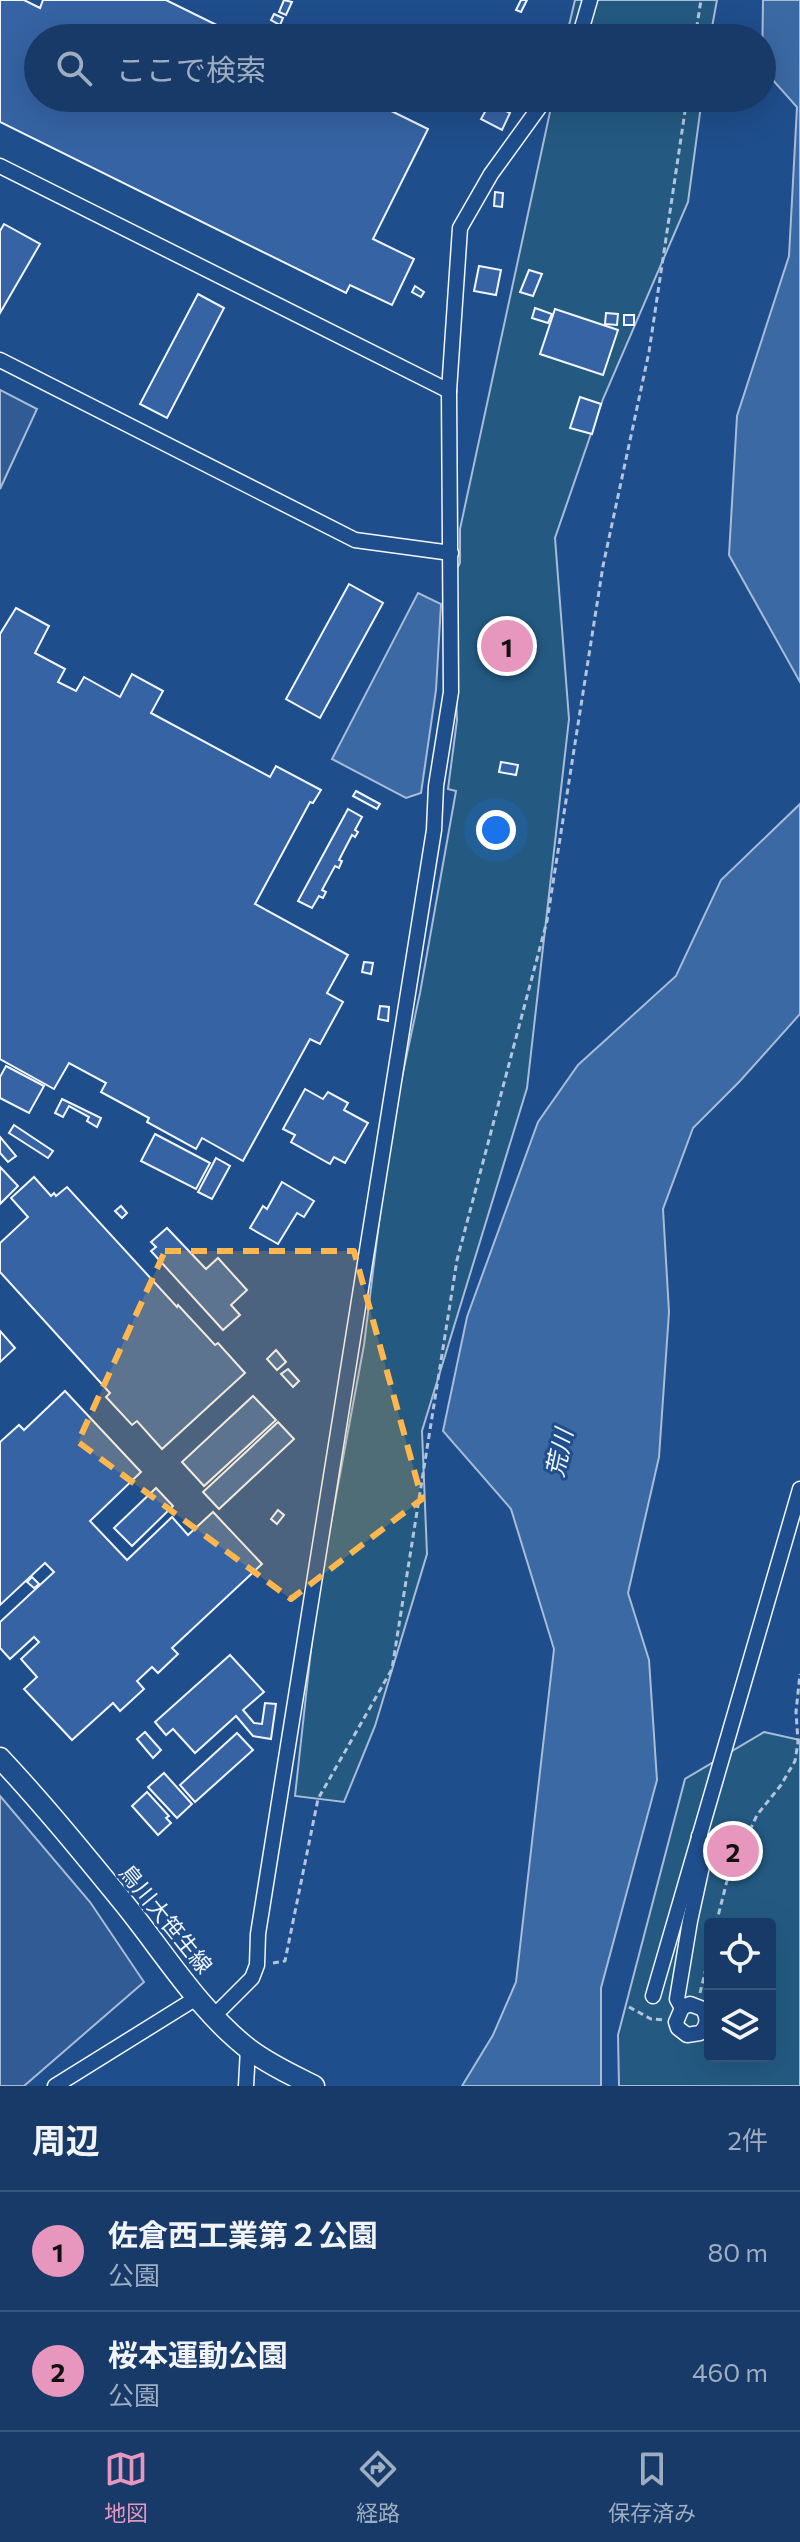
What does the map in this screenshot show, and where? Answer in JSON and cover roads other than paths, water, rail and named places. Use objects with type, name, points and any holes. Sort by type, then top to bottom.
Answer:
[{"type":"street","points":[[583,24],[590,0]]},
{"type":"street","points":[[215,2015],[252,1978],[257,1965],[258,1934],[434,830],[436,786],[451,692],[449,391],[460,228],[491,174],[536,112]]},
{"type":"street","points":[[0,166],[449,391]]},
{"type":"street","points":[[0,360],[355,540],[451,553]]},
{"type":"street","points":[[653,1996],[800,1489]]},
{"type":"street","name":"鳥川大笹生線","points":[[0,1758],[215,2015],[248,2049],[278,2069],[314,2086]]},
{"type":"street","points":[[679,2012],[690,2004],[697,2005],[703,2009],[706,2025],[700,2033],[691,2035],[681,2032],[677,1999],[706,1848],[699,1836]]},
{"type":"street","points":[[55,2086],[198,1997]]},
{"type":"street","points":[[246,2086],[248,2049]]},
{"type":"water","points":[[763,0],[800,0],[800,682],[729,555],[737,416],[789,256],[797,107],[776,84],[776,24],[763,24]]},
{"type":"water","points":[[418,593],[441,604],[436,690],[421,793],[406,798],[332,759]]},
{"type":"water","name":"荒川","points":[[800,804],[800,1014],[693,1128],[663,1209],[669,1312],[659,1457],[628,1593],[649,1660],[657,1780],[601,1988],[601,2086],[462,2086],[493,2035],[516,1982],[554,1649],[511,1509],[443,1431],[467,1317],[538,1122],[578,1065],[676,976],[721,880]]},
{"type":"place","name":"佐倉西工業第２公園","points":[[507,646]]},
{"type":"place","name":"桜本運動公園","points":[[733,1851]]}]
